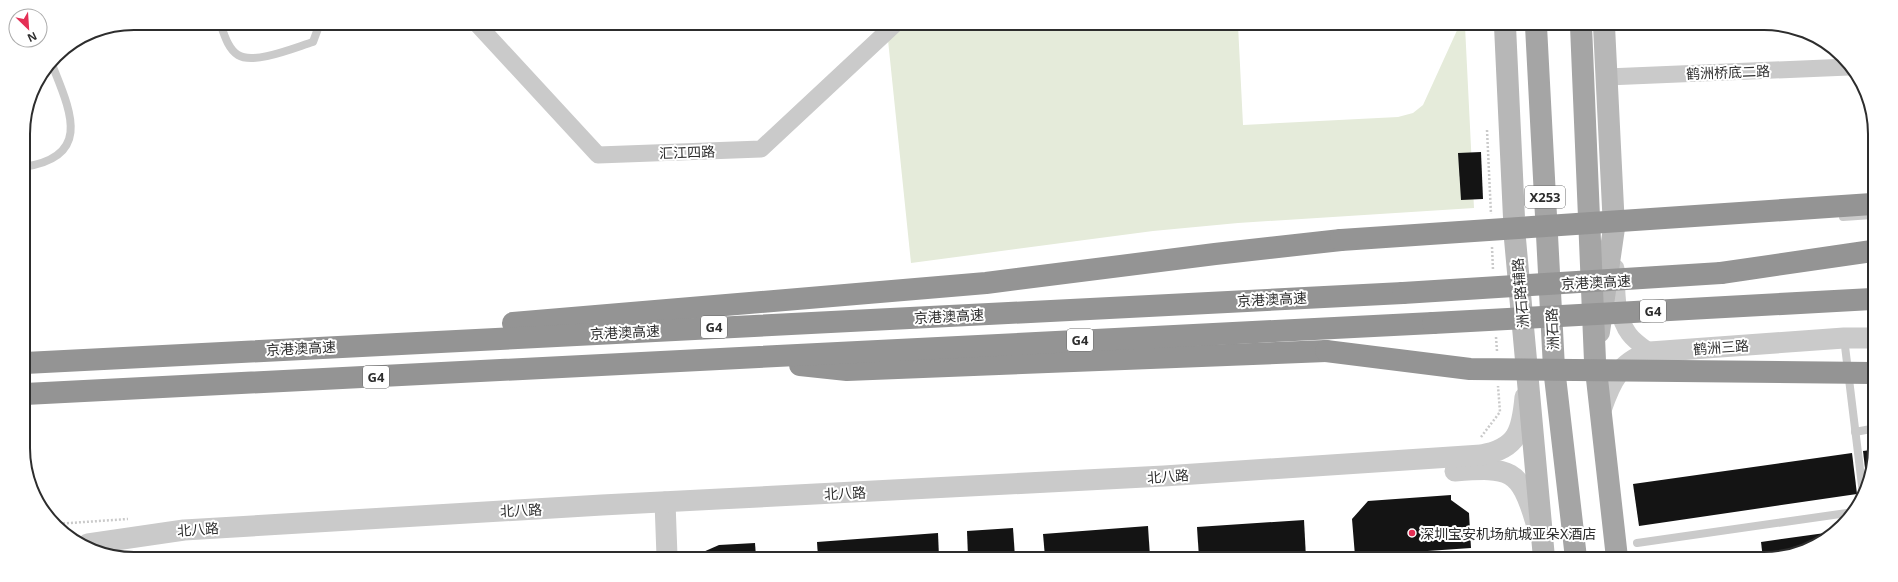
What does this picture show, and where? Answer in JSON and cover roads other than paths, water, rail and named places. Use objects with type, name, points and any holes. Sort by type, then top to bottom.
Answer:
[{"type":"highway","points":[[160,355],[986,283],[1215,254],[1341,240],[1868,204]]},
{"type":"highway","points":[[1721,274],[1868,252]]},
{"type":"highway","name":"京港澳高速","points":[[30,363],[1403,293],[1721,274],[1868,263]]},
{"type":"highway","name":"G4","points":[[30,394],[465,373],[727,358],[1433,323],[1868,299]]},
{"type":"highway","points":[[1433,323],[1616,328],[1868,312]]},
{"type":"highway","points":[[727,358],[847,370],[1326,351],[1470,369],[1868,373]]},
{"type":"main road","name":"洲石路辅路","points":[[1505,30],[1515,239],[1543,549]]},
{"type":"main road","name":"洲石路","points":[[1536,30],[1554,368],[1575,552]]},
{"type":"main road","points":[[1581,30],[1595,361],[1616,552]]},
{"type":"main road","points":[[1595,361],[1614,228],[1604,30]]},
{"type":"street","name":"汇江四路","points":[[489,30],[598,155],[761,148],[889,30]]},
{"type":"street","name":"鹤洲桥底二路","points":[[1607,77],[1843,67]]},
{"type":"street","points":[[1614,228],[1618,308],[1621,320],[1630,335],[1650,352]]},
{"type":"street","name":"鹤洲三路","points":[[1600,410],[1611,382],[1628,363],[1650,352],[1844,338],[1868,338]]},
{"type":"street","name":"北八路","points":[[665,509],[1495,453],[1515,439],[1523,418],[1526,372]]},
{"type":"street","name":"北八路","points":[[101,546],[144,535],[184,530],[665,509],[1165,490],[1482,469],[1502,470],[1515,476],[1522,485],[1530,501],[1543,549]]},
{"type":"street","points":[[665,509],[667,552]]},
{"type":"lane","points":[[223,30],[231,49],[239,55],[247,57],[270,55],[313,42],[317,30]]},
{"type":"lane","points":[[30,166],[36,165],[58,155],[66,148],[70,140],[71,129],[66,98],[54,69]]},
{"type":"lane","points":[[1833,217],[1868,215]]},
{"type":"lane","points":[[1614,228],[1732,222]]},
{"type":"lane","points":[[1844,338],[1862,483]]},
{"type":"lane","points":[[1855,432],[1868,430]]},
{"type":"lane","points":[[1637,543],[1844,513]]},
{"type":"place","name":"深圳宝安机场航城亚朵X酒店","points":[[1412,533]]}]
